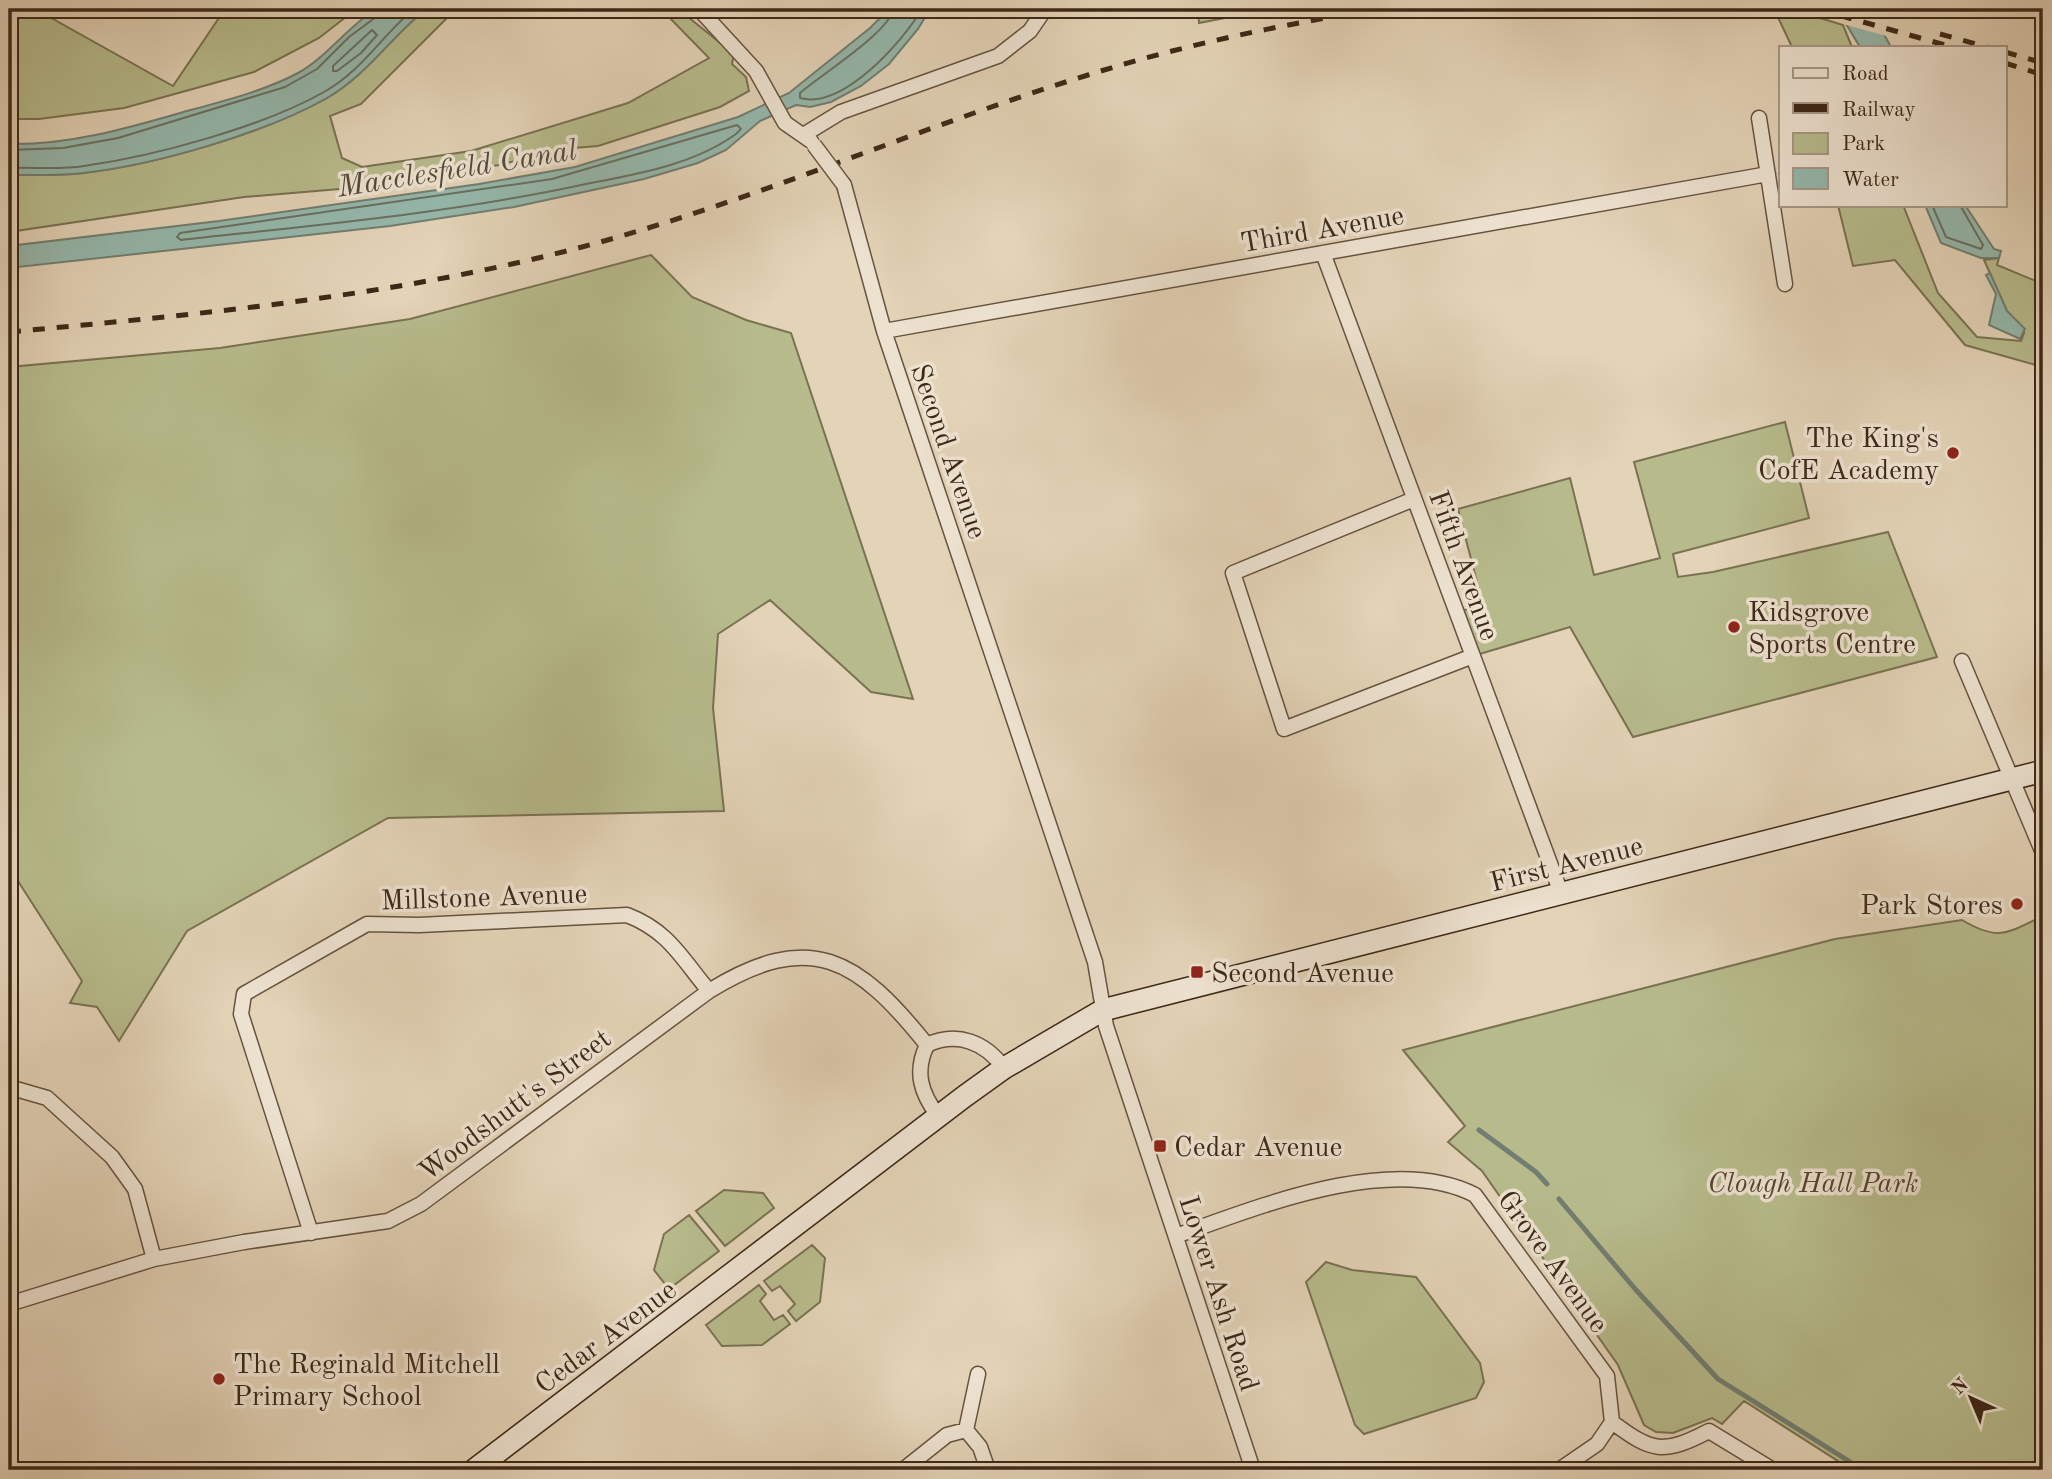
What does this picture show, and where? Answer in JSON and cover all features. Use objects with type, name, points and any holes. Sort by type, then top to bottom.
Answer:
[{"type":"main road","name":"First Avenue","points":[[1103,1010],[2043,771]]},
{"type":"main road","name":"Cedar Avenue","points":[[474,1470],[685,1312],[937,1116],[1004,1068],[1103,1010]]},
{"type":"street","points":[[699,9],[756,71],[785,123],[809,139],[841,112],[998,56],[1030,31],[1045,9]]},
{"type":"street","points":[[1759,118],[1785,284]]},
{"type":"street","name":"Second Avenue","points":[[809,139],[844,186],[884,331],[1096,961],[1103,1010]]},
{"type":"street","name":"Third Avenue","points":[[884,331],[1768,174]]},
{"type":"street","name":"Fifth Avenue","points":[[1323,253],[1561,893]]},
{"type":"street","points":[[1414,499],[1233,573],[1284,729],[1473,656]]},
{"type":"street","points":[[1962,661],[2043,853]]},
{"type":"street","name":"Millstone Avenue","points":[[311,1233],[240,1014],[244,994],[367,924],[419,925],[627,915],[650,924],[673,944],[709,991]]},
{"type":"street","name":"Woodshutt's Street","points":[[9,1304],[154,1259],[388,1221],[421,1204],[709,991],[744,970],[784,958],[815,958],[839,964],[866,980],[893,1003],[927,1045]]},
{"type":"street","name":"Lower Ash Road","points":[[1103,1010],[1253,1470]]},
{"type":"street","points":[[937,1116],[922,1092],[919,1076],[921,1058],[927,1045],[943,1038],[958,1038],[984,1047],[1004,1068]]},
{"type":"street","points":[[9,1087],[47,1098],[112,1157],[135,1189],[154,1259]]},
{"type":"street","name":"Grove Avenue","points":[[1176,1236],[1279,1198],[1319,1189],[1427,1179],[1454,1183],[1475,1195],[1590,1349],[1607,1376],[1612,1422]]},
{"type":"street","points":[[966,1430],[978,1374]]},
{"type":"street","points":[[1559,1470],[1597,1444],[1612,1422],[1642,1444],[1662,1449],[1709,1431],[1773,1470]]},
{"type":"street","points":[[903,1470],[947,1435],[966,1430]]},
{"type":"street","points":[[966,1430],[980,1447],[988,1470]]},
{"type":"green space","points":[[9,9],[35,9],[173,86],[225,9],[356,9],[319,38],[254,72],[124,108],[39,119],[9,119]]},
{"type":"green space","points":[[426,9],[456,9],[361,104],[330,116],[342,158],[362,167],[471,151],[628,103],[709,58],[661,9],[678,9],[734,54],[732,64],[746,77],[749,91],[720,107],[598,146],[561,149],[499,165],[387,185],[244,197],[9,232],[9,175],[74,174],[143,163],[209,146],[273,123],[302,111],[341,89]]},
{"type":"green space","points":[[1198,9],[1271,9],[1199,23]]},
{"type":"green space","points":[[1774,9],[1804,13],[1843,25],[1852,46],[1792,46]]},
{"type":"green space","points":[[1838,206],[1903,206],[1938,293],[1977,337],[2021,341],[2024,333],[2007,311],[1984,260],[1999,258],[1997,265],[2043,284],[2043,367],[1965,345],[1895,260],[1853,266]]},
{"type":"green space","points":[[651,255],[692,297],[746,320],[791,333],[913,699],[871,692],[770,600],[718,634],[713,708],[724,811],[388,818],[187,931],[119,1041],[97,1007],[70,1003],[82,981],[9,867],[9,367],[220,348],[410,319]]},
{"type":"green space","points":[[1785,422],[1809,518],[1673,554],[1678,577],[1713,572],[1888,532],[1937,657],[1633,737],[1570,627],[1473,656],[1457,612],[1483,605],[1458,509],[1570,478],[1594,575],[1660,558],[1634,462]]},
{"type":"green space","name":"Clough Hall Park","points":[[2043,916],[2043,1470],[1852,1470],[1744,1401],[1722,1424],[1712,1418],[1673,1433],[1656,1432],[1644,1425],[1618,1365],[1482,1171],[1448,1142],[1465,1126],[1403,1050],[1835,939],[1962,920],[1985,931],[2003,933]]},
{"type":"green space","points":[[724,1190],[763,1193],[774,1208],[725,1246],[696,1211]]},
{"type":"green space","points":[[689,1215],[719,1251],[669,1289],[654,1270],[664,1234]]},
{"type":"green space","points":[[812,1245],[825,1258],[820,1302],[796,1321],[788,1311],[795,1304],[780,1286],[772,1291],[764,1281]]},
{"type":"green space","points":[[1326,1262],[1352,1270],[1416,1277],[1480,1363],[1484,1382],[1476,1398],[1364,1434],[1355,1425],[1306,1282]]},
{"type":"green space","points":[[759,1285],[766,1294],[760,1301],[774,1320],[783,1315],[790,1324],[762,1345],[722,1346],[706,1325]]},
{"type":"water","points":[[376,9],[426,9],[341,89],[302,111],[209,146],[143,163],[74,174],[9,175],[9,144],[55,142],[99,134],[258,90],[298,73]]},
{"type":"water","points":[[889,9],[930,9],[918,29],[889,64],[861,86],[831,102],[810,107],[796,105],[760,121],[726,150],[698,163],[644,179],[514,207],[390,226],[9,268],[9,246],[219,221],[479,184],[575,167],[738,117],[789,93],[870,28]]},
{"type":"water","points":[[1837,9],[1870,9],[1890,46],[1859,46]]},
{"type":"water","points":[[1925,206],[1966,206],[1994,249],[2001,251],[1999,258],[1981,258],[1941,243]]},
{"type":"water","points":[[1990,273],[2007,311],[2025,329],[2020,339],[1989,325],[1996,294],[1986,275]]},
{"type":"pier","points":[[1833,9],[1874,9],[1890,37],[1843,24]]},
{"type":"waterway","points":[[1479,1130],[1536,1172],[1547,1184]]},
{"type":"waterway","points":[[1559,1199],[1636,1290],[1718,1379],[1863,1470]]},
{"type":"railway","points":[[9,332],[316,299],[393,287],[544,257],[677,219],[1029,94],[1124,64],[1232,37],[1378,9]]},
{"type":"railway","points":[[1817,9],[1948,46]]},
{"type":"railway","points":[[1940,34],[1983,46]]},
{"type":"railway","points":[[2007,53],[2043,63]]},
{"type":"railway","points":[[2007,64],[2043,75]]},
{"type":"place","name":"The King's CofE Academy","points":[[1953,453]]},
{"type":"place","name":"Kidsgrove Sports Centre","points":[[1734,627]]},
{"type":"place","name":"Park Stores","points":[[2017,904]]},
{"type":"place","name":"Second Avenue","points":[[1197,972]]},
{"type":"place","name":"Cedar Avenue","points":[[1160,1146]]},
{"type":"place","name":"The Reginald Mitchell Primary School","points":[[219,1379]]},
{"type":"water label","name":"Macclesfield Canal","points":[[457,168]]}]
